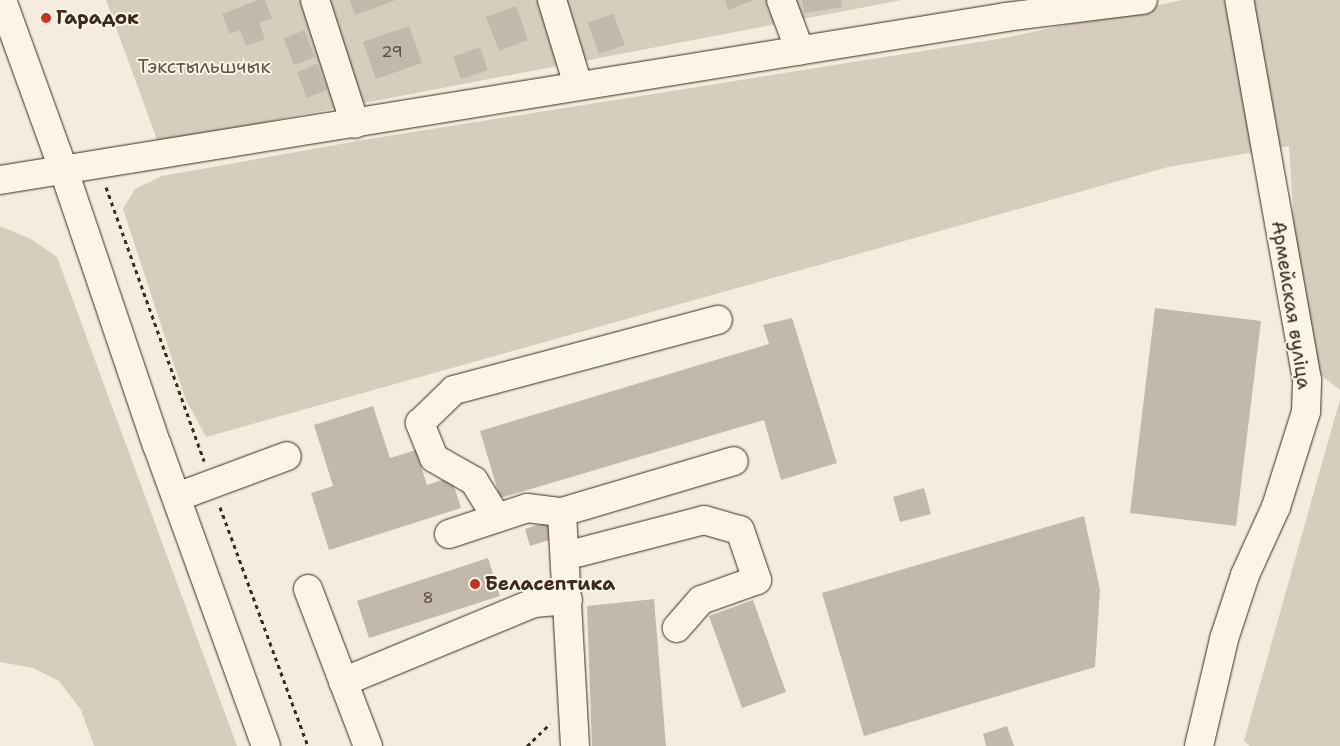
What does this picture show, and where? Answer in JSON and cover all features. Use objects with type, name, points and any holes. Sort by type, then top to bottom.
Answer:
[{"type":"street","points":[[2,0],[266,746]]},
{"type":"street","points":[[315,0],[351,111]]},
{"type":"street","points":[[552,0],[578,86]]},
{"type":"street","points":[[0,180],[98,165],[351,111],[578,86],[800,52],[1005,8],[1143,0]]},
{"type":"street","name":"Армейская вуліца","points":[[1204,744],[1224,639],[1245,575],[1276,507],[1306,412],[1307,380],[1239,0]]},
{"type":"street","points":[[784,9],[800,52]]},
{"type":"street","points":[[497,518],[474,482],[434,458],[420,423],[454,390],[718,320]]},
{"type":"street","points":[[177,497],[287,456]]},
{"type":"street","points":[[449,534],[527,508],[562,512],[734,462]]},
{"type":"street","points":[[562,512],[575,746]]},
{"type":"street","points":[[565,556],[704,520],[740,530],[757,580],[701,600],[676,628]]},
{"type":"street","points":[[308,589],[368,746]]},
{"type":"street","points":[[344,682],[534,603],[568,600]]},
{"type":"path","points":[[98,165],[212,485],[308,746]]},
{"type":"green space","name":"Тэкстыльшчык","points":[[106,0],[902,0],[291,117],[159,145]]},
{"type":"green space","points":[[1182,0],[1340,0],[1340,390],[1302,360],[1289,146],[1168,167],[206,437],[185,398],[123,209],[135,189],[162,176],[363,140],[1004,38]]},
{"type":"green space","points":[[0,226],[31,239],[57,257],[237,746],[94,746],[81,710],[59,681],[33,668],[0,662]]},
{"type":"green space","points":[[1340,399],[1340,746],[1250,746],[1244,741]]},
{"type":"building","points":[[258,0],[265,0],[272,18],[259,23],[265,39],[246,46],[240,30],[230,34],[222,14]]},
{"type":"building","points":[[350,0],[396,0],[355,15]]},
{"type":"building","points":[[725,0],[754,0],[728,10]]},
{"type":"building","points":[[802,0],[841,0],[842,7],[804,13]]},
{"type":"building","points":[[516,6],[528,40],[499,51],[486,17]]},
{"type":"building","points":[[613,14],[625,45],[599,54],[588,23]]},
{"type":"building","points":[[409,26],[422,63],[376,79],[363,42]]},
{"type":"building","points":[[304,30],[315,57],[294,65],[284,39]]},
{"type":"building","points":[[480,47],[488,70],[461,79],[453,57]]},
{"type":"building","points":[[317,64],[327,90],[307,98],[297,72]]},
{"type":"building","points":[[1155,308],[1261,321],[1236,526],[1130,513]]},
{"type":"building","points":[[792,318],[837,463],[781,480],[764,420],[500,498],[480,431],[769,344],[763,325]]},
{"type":"building","points":[[373,406],[390,458],[416,450],[427,485],[451,477],[461,508],[329,550],[311,493],[333,486],[314,425]]},
{"type":"building","points":[[924,488],[931,514],[900,522],[893,497]]},
{"type":"building","points":[[1084,516],[1100,590],[1095,667],[864,736],[822,593]]},
{"type":"building","points":[[547,522],[552,539],[530,546],[525,529]]},
{"type":"building","points":[[488,558],[500,596],[369,638],[357,601]]},
{"type":"building","points":[[654,599],[666,746],[592,746],[587,606]]},
{"type":"building","points":[[753,600],[786,692],[742,708],[709,616]]},
{"type":"building","points":[[1007,726],[1014,746],[986,746],[983,734]]},
{"type":"place","name":"Гарадок","points":[[46,18]]},
{"type":"place","name":"Беласептика","points":[[475,584]]}]
